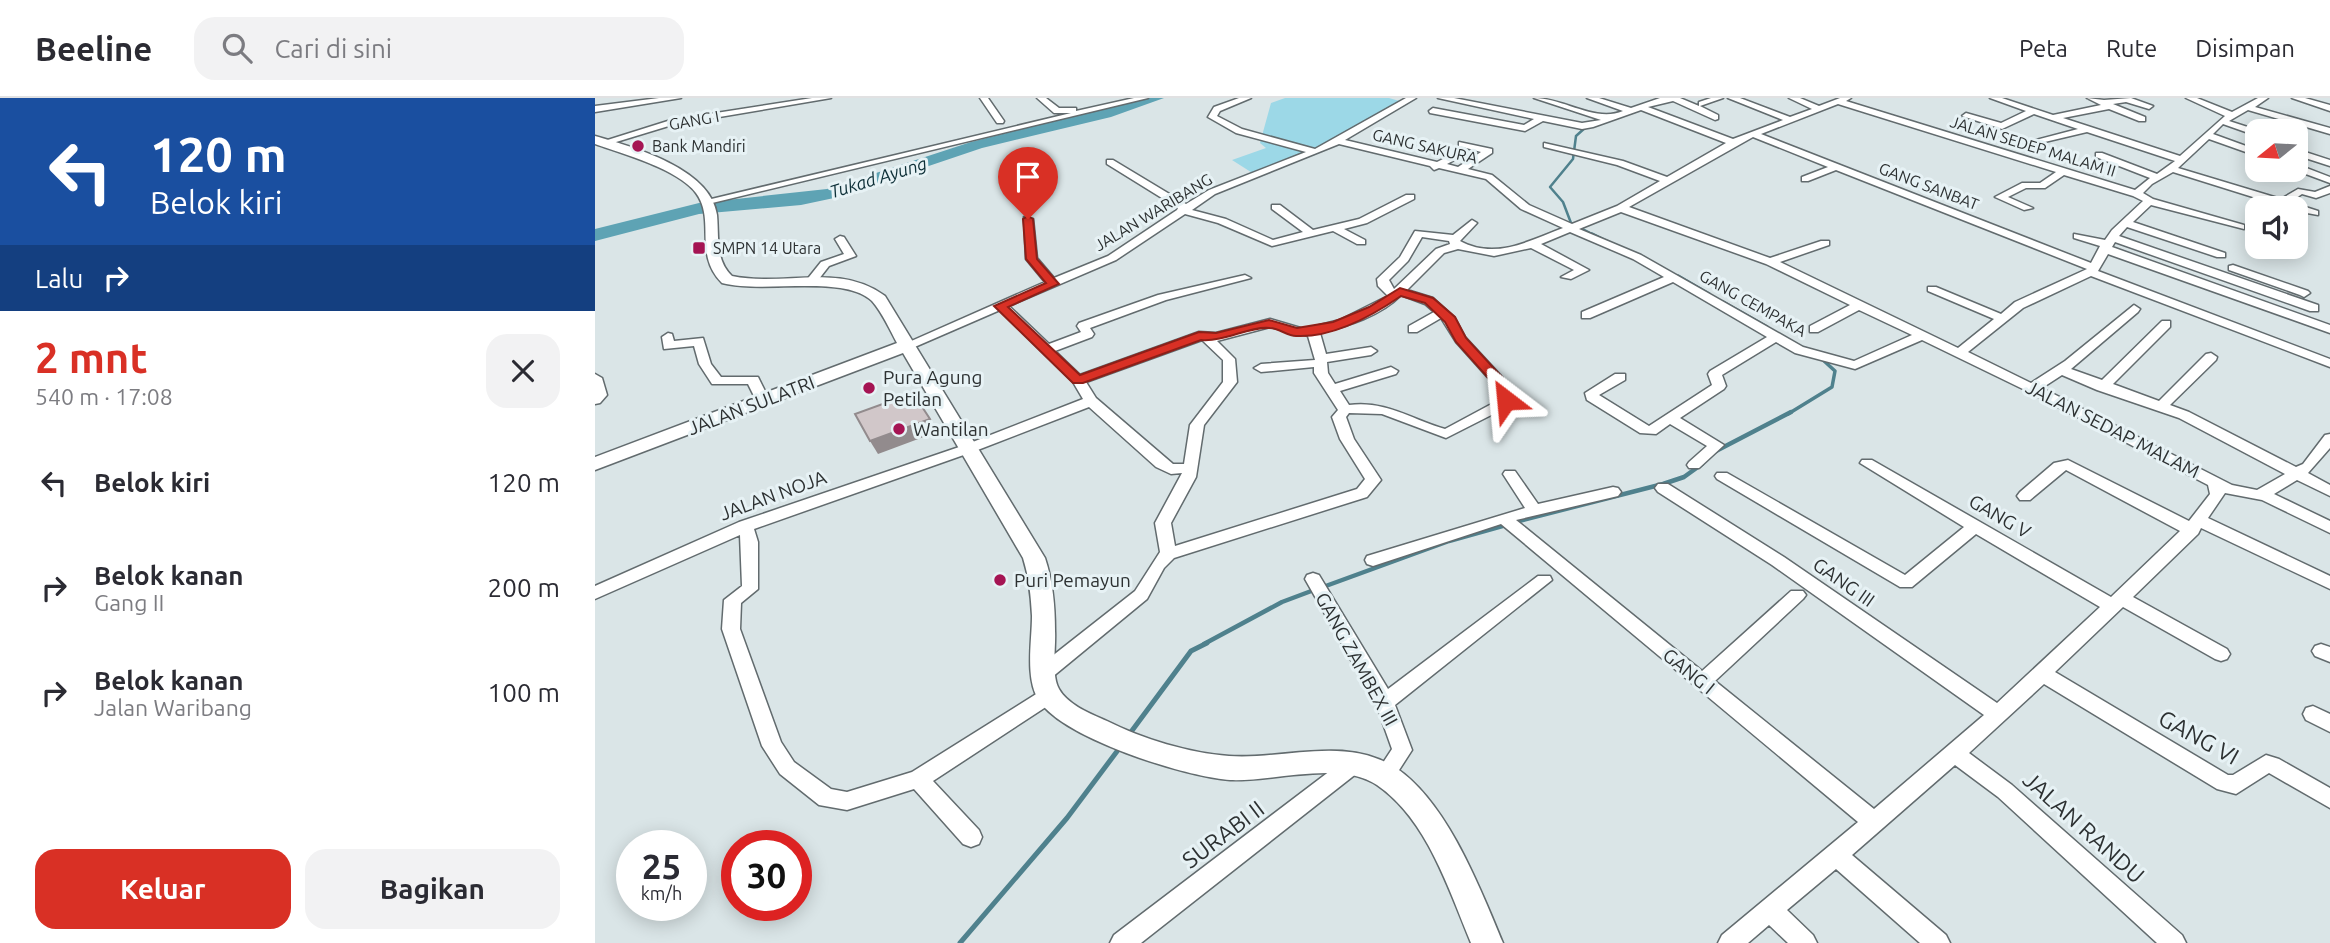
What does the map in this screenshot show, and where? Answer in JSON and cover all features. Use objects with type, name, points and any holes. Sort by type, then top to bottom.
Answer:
[{"type":"main road","points":[[599,142],[682,175],[700,188],[709,208],[716,266],[727,280],[747,284],[845,282],[873,292],[970,448],[1038,566],[1043,606],[1044,673],[1048,695],[1057,706],[1076,720],[1123,738],[1214,766],[1261,768],[1354,764],[1385,775],[1401,790],[1433,832],[1487,943]]},
{"type":"main road","name":"JALAN SULATRI","points":[[595,463],[907,346]]},
{"type":"street","points":[[595,109],[677,98]]},
{"type":"street","points":[[799,98],[822,98]]},
{"type":"street","name":"GANG I","points":[[599,142],[681,121],[827,98]]},
{"type":"street","points":[[984,98],[1000,121]]},
{"type":"street","points":[[1041,98],[1061,112],[1116,98]]},
{"type":"street","points":[[709,208],[1144,98]]},
{"type":"street","points":[[1225,98],[1234,98]]},
{"type":"street","points":[[1247,98],[1217,109],[1212,117],[1239,131],[1315,152]]},
{"type":"street","name":"JALAN WARIBANG","points":[[907,346],[1112,258],[1184,209],[1226,186],[1339,141],[1412,98]]},
{"type":"street","points":[[1443,98],[1540,119],[1558,127],[1588,126],[1628,110],[1672,99],[1714,117]]},
{"type":"street","points":[[1538,98],[1607,119]]},
{"type":"street","points":[[1591,98],[1628,110]]},
{"type":"street","points":[[1702,104],[1719,98]]},
{"type":"street","points":[[1732,98],[1791,120]]},
{"type":"street","points":[[1793,98],[1819,109]]},
{"type":"street","points":[[1994,98],[2182,160]]},
{"type":"street","points":[[2091,98],[2142,118]]},
{"type":"street","points":[[2054,118],[2126,98],[2149,106]]},
{"type":"street","points":[[2190,98],[2231,115]]},
{"type":"street","points":[[2296,98],[2330,108]]},
{"type":"street","points":[[1044,673],[1141,595],[1151,580],[1154,566],[1168,554],[1254,525],[1349,500],[1362,493],[1373,480],[1341,429],[1339,417],[1345,410],[1363,406],[1380,408],[1446,434],[1505,403],[1497,380],[1466,346],[1452,322],[1424,298],[1386,289],[1383,279],[1404,259],[1419,233],[1496,254],[1532,244],[1621,208],[1753,134],[1844,99]]},
{"type":"street","name":"JALAN SEDEP MALAM II","points":[[1844,99],[2061,172],[2137,194],[2146,204]]},
{"type":"street","points":[[2137,194],[2157,177],[2172,169],[2222,121],[2262,99],[2330,120]]},
{"type":"street","points":[[1641,107],[1734,143]]},
{"type":"street","points":[[2247,107],[2330,131]]},
{"type":"street","points":[[1433,111],[1525,128],[1540,119]]},
{"type":"street","points":[[1966,116],[2002,127],[2034,111]]},
{"type":"street","points":[[2222,121],[2245,129]]},
{"type":"street","points":[[2035,143],[2087,129]]},
{"type":"street","name":"GANG SANBAT","points":[[1753,134],[2330,363]]},
{"type":"street","points":[[2207,135],[2245,149]]},
{"type":"street","name":"GANG SAKURA","points":[[1339,141],[1434,167],[1489,177],[1525,206],[1575,227]]},
{"type":"street","points":[[1458,171],[1489,151],[1462,144]]},
{"type":"street","points":[[1547,145],[1620,163],[1668,181]]},
{"type":"street","points":[[1434,167],[1457,155]]},
{"type":"street","points":[[2099,155],[2157,177]]},
{"type":"street","points":[[2308,156],[2330,163]]},
{"type":"street","points":[[1110,162],[1184,209],[1222,221],[1268,243],[1373,218],[1410,197]]},
{"type":"street","points":[[1805,179],[1835,167]]},
{"type":"street","points":[[2172,169],[2259,196]]},
{"type":"street","points":[[2028,208],[2000,197],[2025,185],[2042,186],[2061,172]]},
{"type":"street","points":[[2308,172],[2330,180]]},
{"type":"street","points":[[2293,196],[2301,191],[2316,195],[2328,191]]},
{"type":"street","points":[[2146,204],[2240,228]]},
{"type":"street","points":[[2146,204],[2223,230]]},
{"type":"street","points":[[1959,353],[2001,318],[2032,297],[2092,270],[2113,237],[2146,204]]},
{"type":"street","points":[[1276,207],[1310,233]]},
{"type":"street","name":"JALAN SEDAP MALAM","points":[[1621,208],[1770,262],[2196,470],[2216,485],[2218,494],[2196,525],[1999,715],[1875,823],[1730,943]]},
{"type":"street","points":[[2308,209],[2312,210]]},
{"type":"street","points":[[1028,219],[1032,259],[1053,284]]},
{"type":"street","points":[[1078,380],[1195,337],[1269,323],[1296,332],[1313,331],[1351,320],[1398,293],[1440,251],[1457,242],[1472,223]]},
{"type":"street","name":"GANG CEMPAKA","points":[[1575,227],[1637,257],[1807,351],[1855,365],[1922,335]]},
{"type":"street","points":[[1334,228],[1361,242]]},
{"type":"street","points":[[2078,236],[2113,237],[2221,255]]},
{"type":"street","points":[[2113,237],[2304,293]]},
{"type":"street","points":[[2113,237],[2314,308]]},
{"type":"street","points":[[2113,237],[2330,329]]},
{"type":"street","points":[[811,282],[825,264],[850,256],[840,239]]},
{"type":"street","points":[[1770,262],[1825,243]]},
{"type":"street","points":[[1532,244],[1583,270],[1567,277]]},
{"type":"street","points":[[1048,349],[1089,334],[1083,326],[1125,309],[1245,278]]},
{"type":"street","points":[[1586,315],[1673,278]]},
{"type":"street","points":[[1932,289],[2001,318]]},
{"type":"street","points":[[1814,329],[1859,305]]},
{"type":"street","points":[[1000,306],[1078,380],[1091,401],[1166,468],[1191,468]]},
{"type":"street","points":[[2032,388],[2062,370],[2134,309]]},
{"type":"street","points":[[1413,329],[1441,312]]},
{"type":"street","points":[[2102,387],[2166,324]]},
{"type":"street","points":[[1313,331],[1321,373],[1345,410]]},
{"type":"street","points":[[1620,377],[1592,393],[1592,397],[1647,431],[1671,419],[1719,386],[1715,374],[1776,336]]},
{"type":"street","points":[[668,337],[668,346],[699,341],[705,364],[717,381],[753,380],[763,401]]},
{"type":"street","points":[[1168,554],[1163,523],[1191,468],[1197,425],[1226,391],[1231,377],[1229,359],[1206,337]]},
{"type":"street","points":[[1261,368],[1371,351]]},
{"type":"street","points":[[2161,407],[2211,357]]},
{"type":"street","points":[[2062,370],[2190,418],[2330,491]]},
{"type":"street","points":[[1332,389],[1391,371]]},
{"type":"street","points":[[595,378],[600,395],[595,400]]},
{"type":"street","name":"JALAN NOJA","points":[[595,593],[745,526],[970,448],[1091,401]]},
{"type":"street","points":[[1671,419],[1717,445],[1694,465]]},
{"type":"street","points":[[2216,485],[2253,496],[2262,494],[2308,467],[2330,438]]},
{"type":"street","name":"GANG V","points":[[1867,463],[1975,526],[2221,654]]},
{"type":"street","points":[[2025,496],[2059,466],[2068,465],[2196,525],[2330,583]]},
{"type":"street","points":[[1510,474],[1534,510]]},
{"type":"street","points":[[1722,477],[1906,583],[1975,526]]},
{"type":"street","name":"GANG III","points":[[1663,488],[1778,561],[1999,715]]},
{"type":"street","points":[[1373,561],[1507,521],[1534,510],[1613,492]]},
{"type":"street","points":[[2262,494],[2330,528]]},
{"type":"street","name":"GANG I","points":[[1507,521],[1875,823]]},
{"type":"street","points":[[745,526],[750,542],[750,589],[733,600],[730,619],[748,685],[772,746],[787,768],[826,798],[847,801],[918,779],[1048,695]]},
{"type":"street","points":[[1385,702],[1543,580]]},
{"type":"street","name":"GANG ZAMBEX III","points":[[1316,584],[1385,702],[1402,750],[1385,775]]},
{"type":"street","points":[[1702,682],[1797,594]]},
{"type":"street","name":"GANG VI","points":[[2043,674],[2224,783],[2236,785],[2266,764],[2330,799]]},
{"type":"street","name":"JALAN RANDU","points":[[1955,754],[2005,791],[2174,943]]},
{"type":"street","name":"SURABI II","points":[[1122,943],[1354,764]]},
{"type":"street","points":[[918,779],[971,838]]},
{"type":"street","points":[[1836,856],[1938,943]]},
{"type":"street","points":[[1770,910],[1805,943]]},
{"type":"shaded area","points":[[1285,98],[1389,98],[1403,102],[1337,141],[1254,174],[1232,160],[1266,148],[1260,143],[1271,103]]},
{"type":"building","points":[[913,393],[930,419],[870,441],[855,414]]},
{"type":"waterway","name":"Tukad Ayung","points":[[595,235],[699,208],[828,194],[977,145],[1157,98]]},
{"type":"waterway","points":[[1586,127],[1576,136],[1573,159],[1550,187],[1563,202],[1571,223],[1596,236]]},
{"type":"waterway","points":[[1592,234],[1596,236]]},
{"type":"waterway","points":[[1596,236],[1610,243]]},
{"type":"waterway","points":[[1678,276],[1709,294]]},
{"type":"waterway","points":[[1723,302],[1767,327]]},
{"type":"waterway","points":[[1788,414],[1832,387],[1835,371],[1823,360]]},
{"type":"waterway","points":[[1716,451],[1791,412]]},
{"type":"waterway","points":[[1515,522],[1663,484],[1684,477],[1702,464]]},
{"type":"waterway","points":[[1323,587],[1449,541],[1506,525]]},
{"type":"waterway","points":[[1204,644],[1282,602],[1314,590]]},
{"type":"waterway","points":[[1128,736],[1191,651],[1207,643]]},
{"type":"waterway","points":[[960,943],[1067,818],[1121,746]]},
{"type":"place","name":"Bank Mandiri","points":[[638,146]]},
{"type":"place","name":"SMPN 14 Utara","points":[[699,248]]},
{"type":"place","name":"Pura Agung Petilan","points":[[869,388]]},
{"type":"place","name":"Wantilan","points":[[899,429]]},
{"type":"place","name":"Puri Pemayun","points":[[1000,580]]},
{"type":"route","points":[[1028,219],[1030,253],[1034,265],[1053,284],[1000,306],[1078,380],[1199,336],[1216,337],[1269,323],[1296,332],[1310,332],[1336,325],[1373,310],[1400,291],[1424,298],[1450,320],[1461,340],[1497,380],[1506,400]]}]
